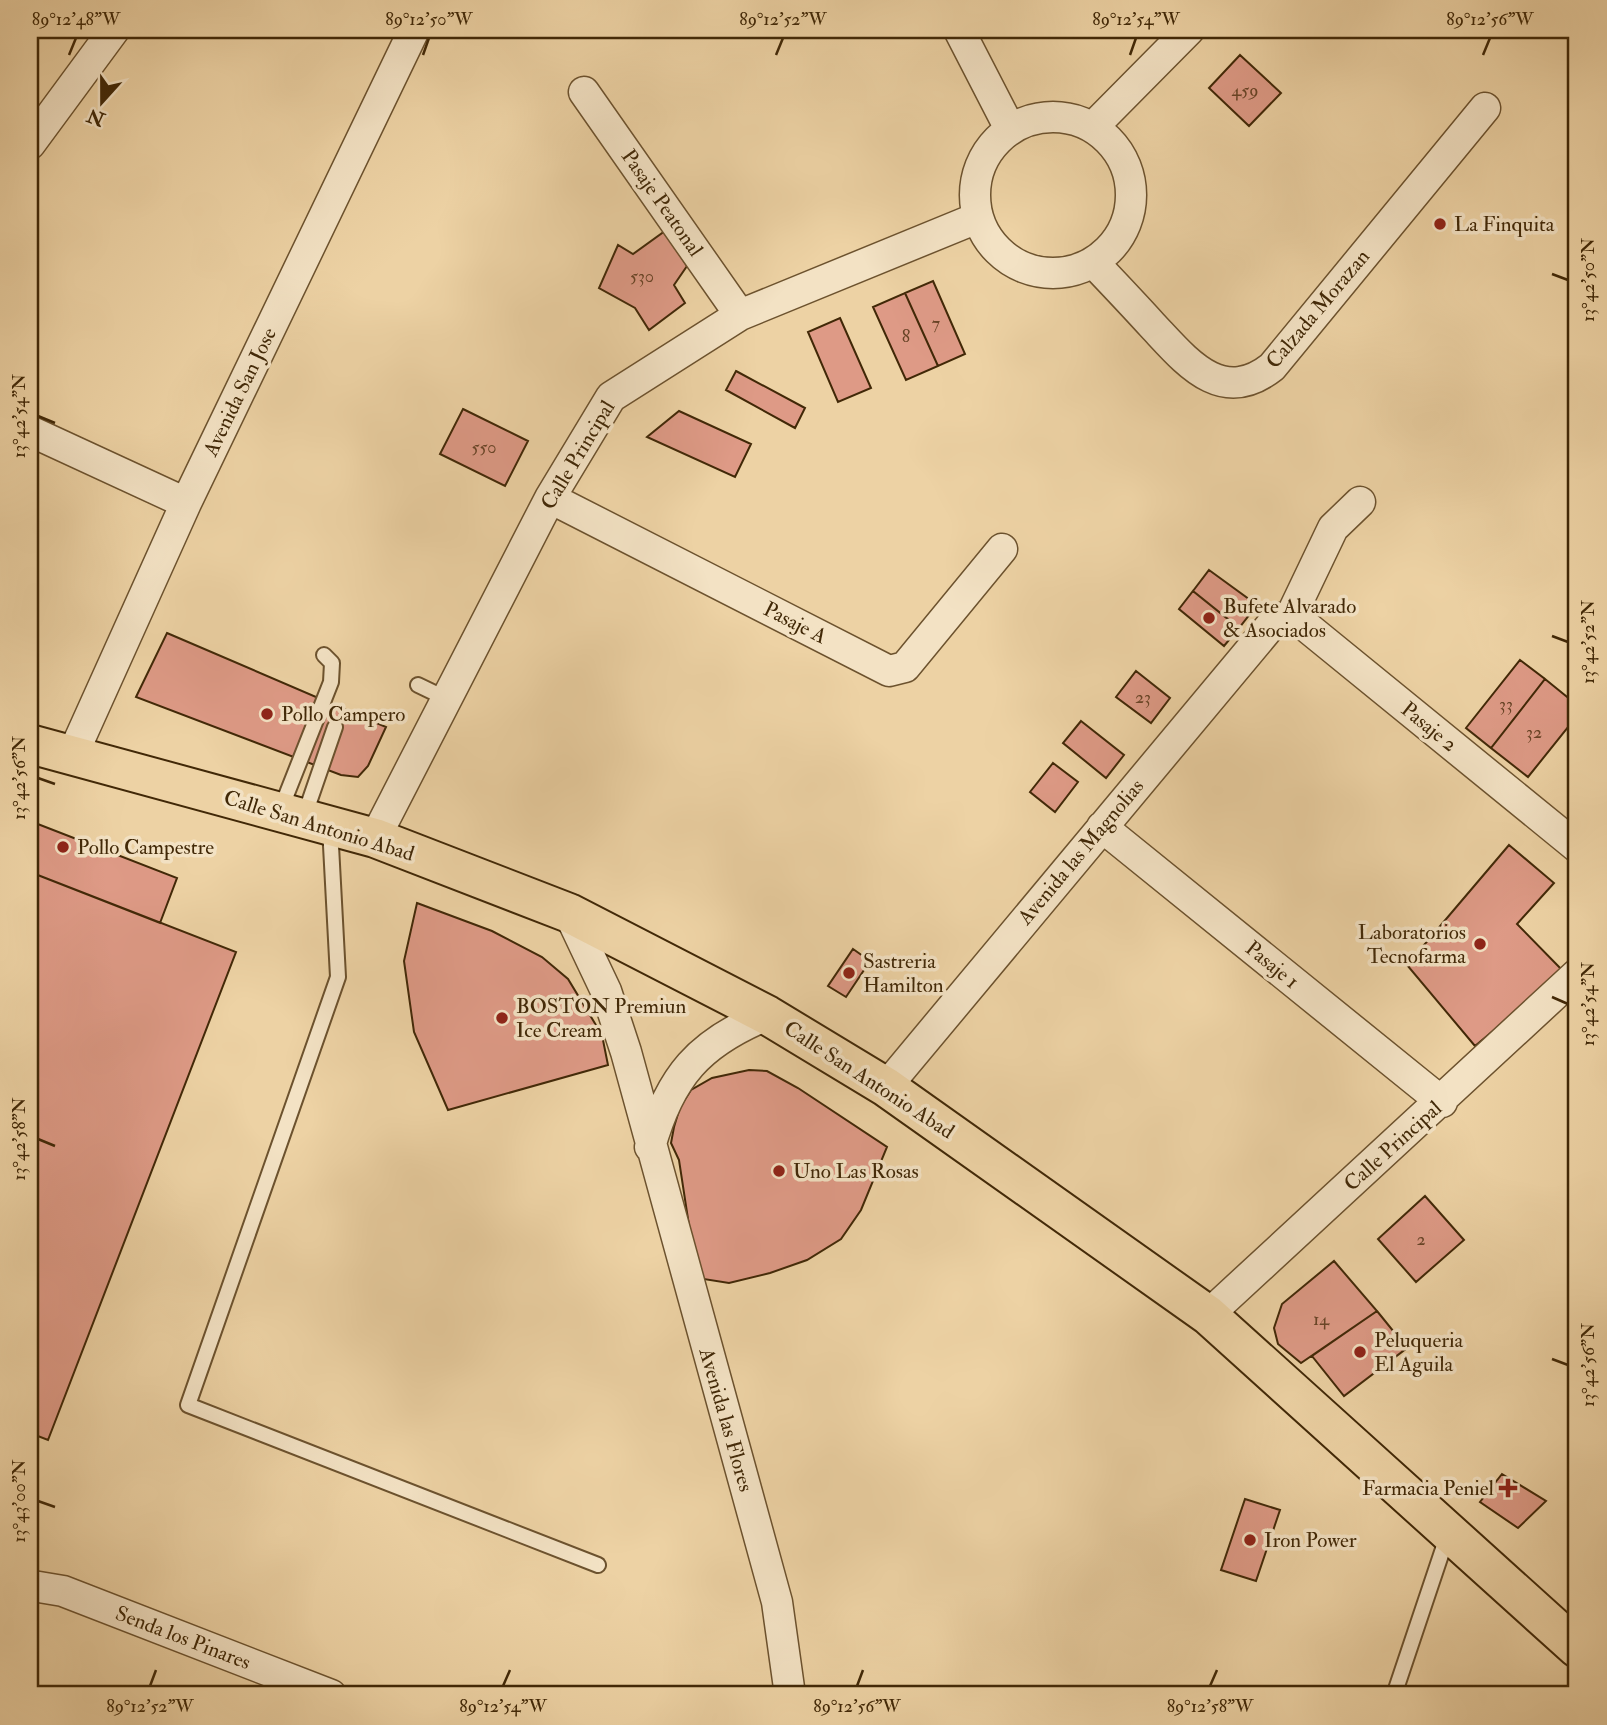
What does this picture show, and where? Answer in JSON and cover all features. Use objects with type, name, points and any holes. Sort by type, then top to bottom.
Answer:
[{"type":"main road","name":"Calle San Antonio Abad","points":[[45,753],[375,838],[569,913],[767,1015],[886,1087],[1208,1315],[1448,1534],[1570,1638]]},
{"type":"street","points":[[30,144],[114,30]]},
{"type":"street","name":"Avenida San Jose","points":[[45,753],[186,503],[414,30]]},
{"type":"street","points":[[959,30],[1010,129]]},
{"type":"street","points":[[1093,127],[1189,30]]},
{"type":"street","name":"Pasaje Peatonal","points":[[584,92],[740,314]]},
{"type":"street","name":"Calzada Morazan","points":[[1093,262],[1200,372],[1220,381],[1231,382],[1262,374],[1272,367],[1485,108]]},
{"type":"street","points":[[1042,117],[1068,119],[1093,127],[1119,153],[1132,188],[1126,224],[1118,241],[1093,262],[1072,271],[1052,274],[1023,267],[998,252],[977,218],[974,185],[986,153],[1010,129],[1042,117]]},
{"type":"street","name":"Calle Principal","points":[[375,838],[550,498],[611,397],[740,314],[977,218]]},
{"type":"street","points":[[30,430],[186,503]]},
{"type":"street","name":"Pasaje A","points":[[550,498],[889,671],[905,667],[1002,549]]},
{"type":"street","name":"Avenida las Magnolias","points":[[886,1087],[1102,827],[1284,618],[1333,528],[1360,502]]},
{"type":"street","name":"Pasaje 2","points":[[1284,618],[1302,623],[1577,847]]},
{"type":"street","name":"Pasaje 1","points":[[1102,827],[1442,1102]]},
{"type":"street","name":"Avenida las Flores","points":[[569,913],[610,1003],[626,1052],[776,1602],[790,1695]]},
{"type":"street","name":"Calle Principal","points":[[1208,1315],[1442,1102],[1577,974]]},
{"type":"street","points":[[650,1147],[660,1111],[678,1078],[702,1051],[733,1029],[767,1015]]},
{"type":"street","name":"Senda los Pinares","points":[[31,1582],[63,1591],[331,1695]]},
{"type":"lane","points":[[324,655],[332,663],[331,682],[304,818],[338,977],[188,1405],[598,1565]]},
{"type":"lane","points":[[418,685],[445,698]]},
{"type":"lane","points":[[304,818],[335,727]]},
{"type":"lane","points":[[1394,1695],[1448,1534]]},
{"type":"building","points":[[1240,55],[1281,93],[1249,126],[1209,88]]},
{"type":"building","points":[[665,231],[687,266],[674,285],[685,303],[649,330],[635,308],[599,288],[618,245],[633,254]]},
{"type":"building","points":[[933,281],[965,354],[938,366],[905,293]]},
{"type":"building","points":[[905,293],[938,366],[906,380],[873,307]]},
{"type":"building","points":[[840,318],[871,388],[838,402],[808,332]]},
{"type":"building","points":[[736,371],[805,408],[795,428],[726,390]]},
{"type":"building","points":[[463,409],[528,441],[505,486],[440,454]]},
{"type":"building","points":[[679,411],[751,444],[735,477],[647,437]]},
{"type":"building","points":[[1209,570],[1257,605],[1239,628],[1193,591]]},
{"type":"building","name":"Bufete Alvarado & Asociados","points":[[1193,591],[1239,628],[1224,646],[1179,609]]},
{"type":"building","name":"Pollo Campero","points":[[167,633],[386,727],[368,766],[358,777],[341,775],[136,697]]},
{"type":"building","points":[[1520,660],[1545,679],[1491,748],[1466,728]]},
{"type":"building","points":[[1136,671],[1170,698],[1151,723],[1116,697]]},
{"type":"building","points":[[1545,679],[1577,705],[1577,716],[1528,777],[1491,748]]},
{"type":"building","points":[[1081,721],[1124,755],[1106,778],[1063,743]]},
{"type":"building","points":[[1053,763],[1078,782],[1055,812],[1030,792]]},
{"type":"building","name":"Pollo Campestre","points":[[30,821],[177,878],[160,923],[30,872]]},
{"type":"building","name":"Laboratorios Tecnofarma","points":[[1509,845],[1554,883],[1517,924],[1564,972],[1475,1046],[1407,965]]},
{"type":"building","points":[[30,872],[236,952],[48,1440],[30,1433]]},
{"type":"building","name":"BOSTON Premiun Ice Cream","points":[[417,903],[492,931],[542,957],[568,979],[602,1035],[608,1065],[448,1110],[414,1032],[404,961]]},
{"type":"building","name":"Sastreria Hamilton","points":[[853,949],[870,961],[846,997],[828,986]]},
{"type":"building","name":"Uno Las Rosas","points":[[749,1070],[767,1071],[798,1088],[887,1147],[861,1210],[841,1239],[807,1260],[770,1273],[729,1283],[697,1278],[679,1160],[671,1143],[674,1127],[680,1107],[691,1090],[712,1078]]},
{"type":"building","points":[[1425,1196],[1464,1240],[1416,1282],[1378,1239]]},
{"type":"building","points":[[1334,1261],[1377,1311],[1301,1363],[1278,1344],[1274,1328],[1282,1304]]},
{"type":"building","name":"Peluqueria El Aguila","points":[[1377,1311],[1407,1348],[1344,1396],[1312,1356]]},
{"type":"building","name":"Farmacia Peniel","points":[[1502,1474],[1546,1501],[1518,1528],[1480,1502]]},
{"type":"building","name":"Iron Power","points":[[1245,1499],[1280,1510],[1256,1581],[1221,1570]]},
{"type":"place","name":"La Finquita","points":[[1440,224]]},
{"type":"place","name":"Bufete Alvarado & Asociados","points":[[1209,618]]},
{"type":"place","name":"Pollo Campero","points":[[267,714]]},
{"type":"place","name":"Pollo Campestre","points":[[63,847]]},
{"type":"place","name":"Laboratorios Tecnofarma","points":[[1480,944]]},
{"type":"place","name":"Sastreria Hamilton","points":[[849,973]]},
{"type":"place","name":"BOSTON Premiun Ice Cream","points":[[502,1018]]},
{"type":"place","name":"Uno Las Rosas","points":[[779,1171]]},
{"type":"place","name":"Peluqueria El Aguila","points":[[1360,1352]]},
{"type":"place","name":"Farmacia Peniel","points":[[1508,1488]]},
{"type":"place","name":"Iron Power","points":[[1250,1540]]}]
